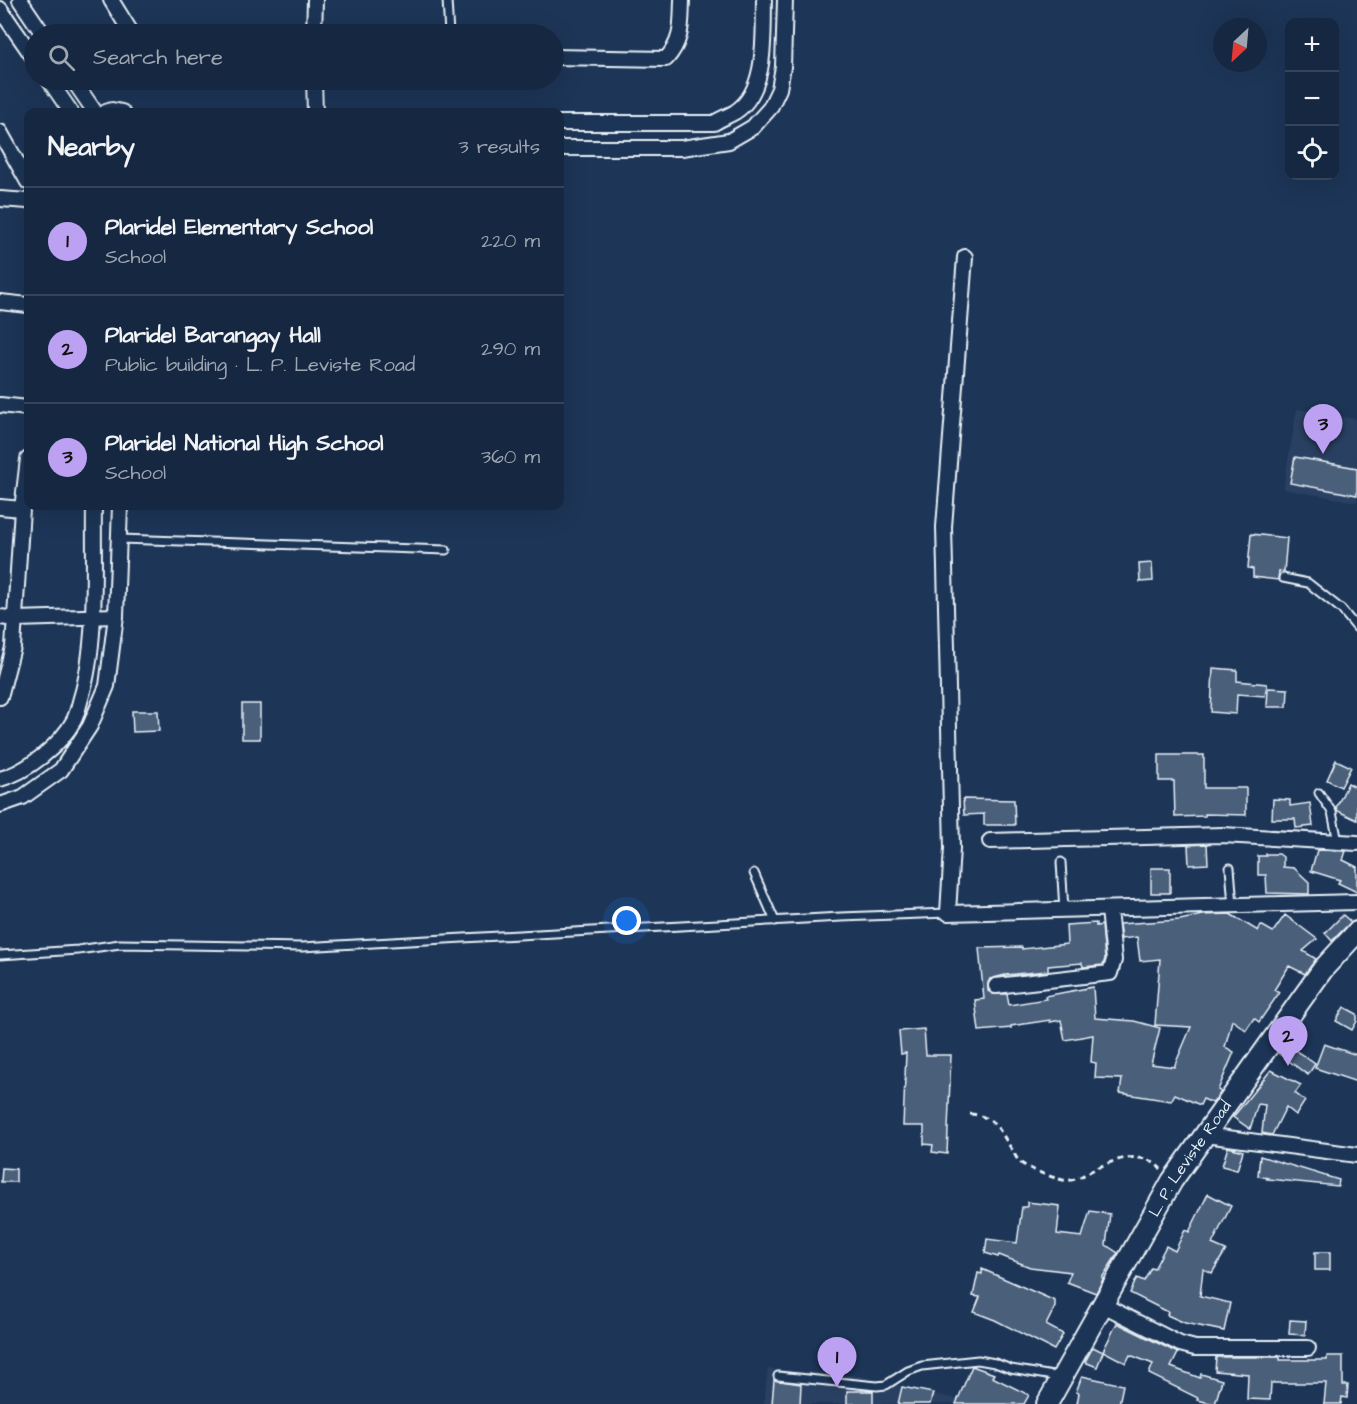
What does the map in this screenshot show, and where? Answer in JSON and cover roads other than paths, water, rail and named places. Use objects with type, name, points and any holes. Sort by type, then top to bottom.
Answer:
[{"type":"main road","name":"L. P. Leviste Road","points":[[1047,1404],[1172,1181],[1323,969],[1357,932]]},
{"type":"street","points":[[20,0],[36,24]]},
{"type":"street","points":[[111,0],[126,24]]},
{"type":"street","points":[[314,24],[315,0]]},
{"type":"street","points":[[564,57],[666,59],[676,48],[680,33],[682,0]]},
{"type":"street","points":[[564,123],[714,123],[736,112],[750,96],[761,70],[764,0]]},
{"type":"street","points":[[564,148],[682,148],[729,141],[753,127],[770,108],[779,89],[783,67],[785,0]]},
{"type":"street","points":[[0,9],[24,44]]},
{"type":"street","points":[[56,90],[68,108]]},
{"type":"street","points":[[80,90],[92,108]]},
{"type":"street","points":[[314,90],[315,108]]},
{"type":"street","points":[[0,132],[24,175]]},
{"type":"street","points":[[0,199],[24,201]]},
{"type":"street","points":[[965,257],[944,527],[952,848],[948,913],[1357,902]]},
{"type":"street","points":[[0,302],[24,305]]},
{"type":"street","points":[[0,405],[24,408]]},
{"type":"street","points":[[0,697],[13,647],[24,492]]},
{"type":"street","points":[[0,507],[22,509]]},
{"type":"street","points":[[0,779],[12,776],[47,753],[74,720],[88,674],[92,618],[94,510]]},
{"type":"street","points":[[0,805],[23,796],[61,770],[90,726],[107,686],[116,616],[120,510]]},
{"type":"street","points":[[0,617],[16,619],[116,616]]},
{"type":"street","points":[[990,841],[1223,835],[1357,843]]},
{"type":"street","points":[[996,986],[1110,973],[1114,960],[1109,909]]},
{"type":"street","points":[[1205,1135],[1357,1155]]},
{"type":"street","points":[[1103,1305],[1188,1346],[1308,1348]]},
{"type":"lane","points":[[447,0],[448,24]]},
{"type":"lane","points":[[120,538],[446,550]]},
{"type":"lane","points":[[1284,578],[1308,583],[1341,609],[1357,628]]},
{"type":"lane","points":[[1319,793],[1332,812],[1338,842]]},
{"type":"lane","points":[[1061,862],[1064,910]]},
{"type":"lane","points":[[1230,868],[1233,905]]},
{"type":"lane","points":[[754,873],[775,921]]},
{"type":"lane","points":[[0,955],[78,950],[120,944],[302,947],[948,913]]},
{"type":"lane","points":[[778,1376],[876,1386],[886,1385],[908,1371],[922,1366],[978,1360],[1011,1369],[1062,1378]]},
{"type":"place","name":"Plaridel National High School","points":[[1323,454]]},
{"type":"place","name":"Plaridel Barangay Hall","points":[[1288,1066]]},
{"type":"place","name":"Plaridel Elementary School","points":[[837,1387]]}]
